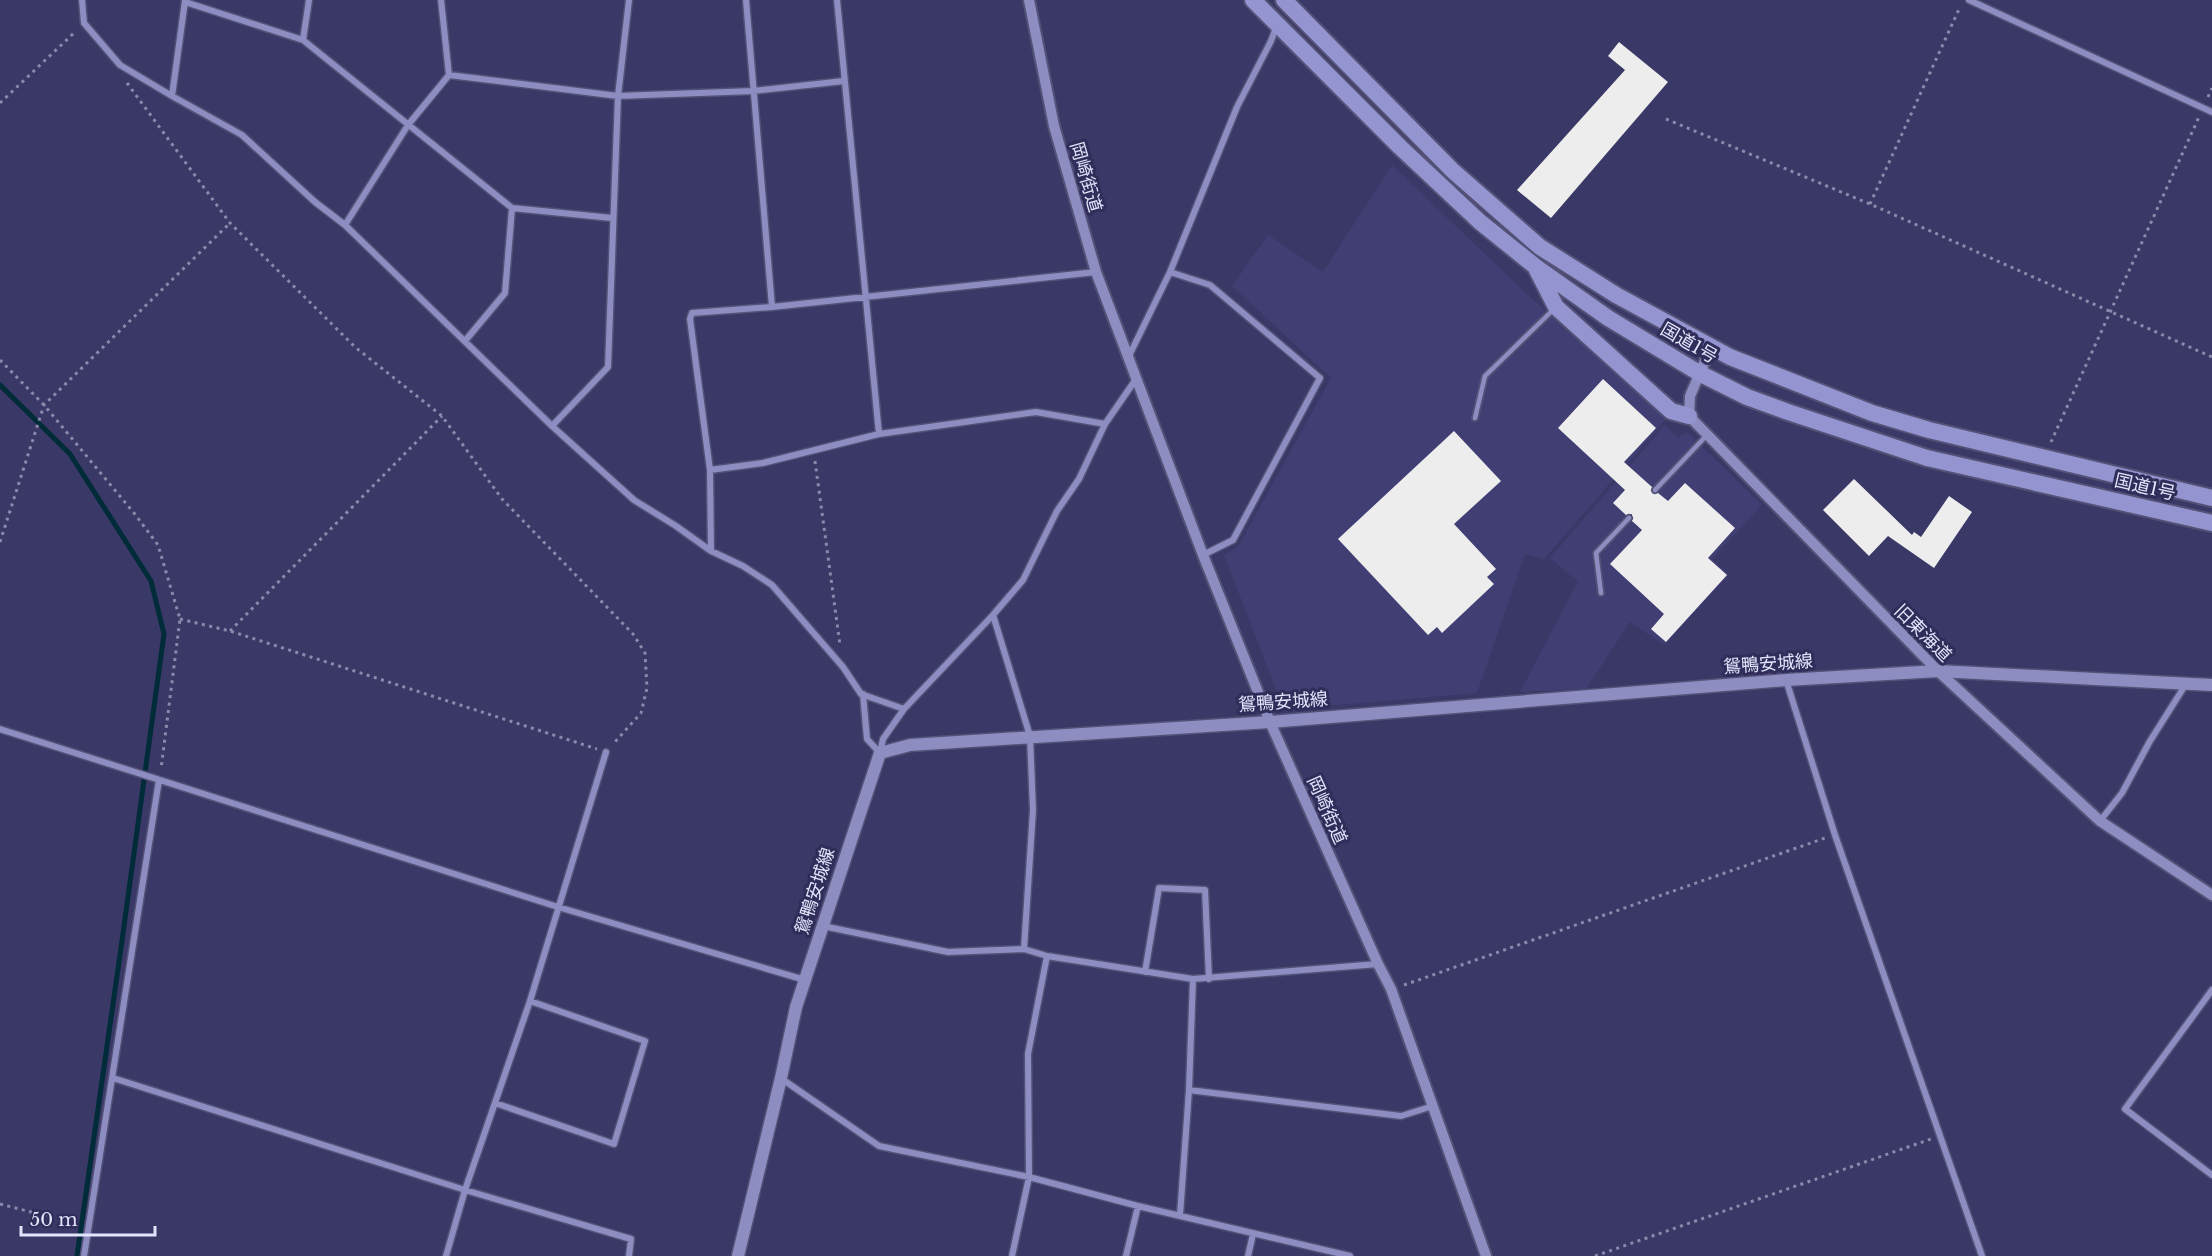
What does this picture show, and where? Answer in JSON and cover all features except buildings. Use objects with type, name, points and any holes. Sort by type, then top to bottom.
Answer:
[{"type":"highway","name":"国道1号","points":[[1253,0],[1480,222],[1536,267],[1608,318],[1699,373],[1747,396],[1788,412],[1927,458],[2212,523]]},
{"type":"highway","name":"国道1号","points":[[1284,0],[1453,171],[1540,247],[1616,294],[1711,347],[1730,357],[1872,413],[2043,459],[2212,498]]},
{"type":"highway","points":[[1536,267],[1556,307],[1671,411],[1689,416]]},
{"type":"main road","name":"鴛鴨安城線","points":[[738,1256],[796,1007],[880,753],[910,745],[1270,722],[1786,680],[1938,671],[2212,685]]},
{"type":"street","points":[[82,0],[84,23],[120,65],[242,135],[315,202],[345,225],[552,426],[634,500],[711,551],[743,566],[772,585],[843,667],[863,694],[867,739],[880,753]]},
{"type":"street","points":[[303,40],[309,0]]},
{"type":"street","points":[[345,225],[408,125],[448,75],[441,0]]},
{"type":"street","points":[[552,426],[608,367],[618,96],[629,0]]},
{"type":"street","points":[[746,0],[772,307]]},
{"type":"street","points":[[837,0],[879,434]]},
{"type":"street","name":"岡崎街道","points":[[1029,0],[1054,126],[1096,272],[1203,555],[1270,722],[1391,989],[1486,1256]]},
{"type":"street","points":[[1969,0],[2212,112]]},
{"type":"street","points":[[172,96],[185,1],[303,40],[512,208],[612,218]]},
{"type":"street","points":[[1128,358],[1170,272],[1237,107],[1278,25]]},
{"type":"street","points":[[448,75],[618,96],[753,91],[844,81]]},
{"type":"street","points":[[465,341],[505,293],[512,208]]},
{"type":"street","points":[[711,551],[710,470],[690,320],[692,313],[772,307],[1096,272]]},
{"type":"street","points":[[1170,272],[1210,285],[1320,378],[1233,540],[1203,555]]},
{"type":"street","points":[[1689,416],[1690,396],[1711,347]]},
{"type":"street","points":[[880,753],[883,739],[904,709],[1023,580],[1057,511],[1079,479],[1105,424],[1136,379]]},
{"type":"street","points":[[710,470],[763,463],[879,434],[1036,412],[1105,424]]},
{"type":"street","name":"旧東海道","points":[[1689,416],[1938,671],[2100,821],[2212,895]]},
{"type":"street","points":[[993,615],[1029,736],[1033,810],[1024,949]]},
{"type":"street","points":[[1786,680],[1835,835],[1982,1256]]},
{"type":"street","points":[[2100,821],[2122,793],[2150,741],[2187,684]]},
{"type":"street","points":[[863,694],[904,709]]},
{"type":"street","points":[[0,729],[558,908],[805,980]]},
{"type":"street","points":[[446,1256],[465,1190],[530,1001],[606,752]]},
{"type":"street","points":[[84,1256],[157,779]]},
{"type":"street","points":[[1145,972],[1159,888],[1205,890],[1209,979]]},
{"type":"street","points":[[822,926],[948,952],[1024,949],[1047,956],[1193,979],[1378,964]]},
{"type":"street","points":[[1012,1256],[1029,1177],[1028,1054],[1047,956]]},
{"type":"street","points":[[1179,1215],[1189,1090],[1193,979]]},
{"type":"street","points":[[2212,990],[2125,1109],[2212,1175]]},
{"type":"street","points":[[495,1103],[614,1144],[645,1041],[530,1001]]},
{"type":"street","points":[[113,1078],[465,1190],[632,1239],[629,1256]]},
{"type":"street","points":[[781,1078],[879,1146],[1029,1177],[1138,1206],[1350,1256]]},
{"type":"street","points":[[1189,1090],[1401,1116],[1433,1106]]},
{"type":"street","points":[[1126,1256],[1138,1206]]},
{"type":"street","points":[[1248,1256],[1253,1234]]},
{"type":"lane","points":[[1475,418],[1485,376],[1556,307]]},
{"type":"lane","points":[[1655,490],[1707,435]]},
{"type":"lane","points":[[1601,593],[1596,553],[1629,518]]},
{"type":"path","points":[[1870,204],[1963,0]]},
{"type":"path","points":[[0,103],[84,23]]},
{"type":"path","points":[[120,65],[128,88],[230,223],[355,347],[442,416],[502,499],[633,634],[645,653],[647,688],[641,713],[606,752],[230,631],[180,619]]},
{"type":"path","points":[[2043,459],[2203,108]]},
{"type":"path","points":[[1666,119],[1870,204],[2212,357]]},
{"type":"path","points":[[0,542],[44,405],[230,223]]},
{"type":"path","points":[[0,360],[44,405],[158,545],[180,619],[157,779]]},
{"type":"path","points":[[230,631],[442,416]]},
{"type":"path","points":[[813,449],[843,667]]},
{"type":"path","points":[[1391,989],[1835,835]]},
{"type":"path","points":[[1595,1256],[1941,1136]]},
{"type":"path","points":[[0,1204],[70,1222]]},
{"type":"shaded area","points":[[1392,165],[1529,296],[1667,418],[1544,559],[1525,554],[1477,693],[1302,708],[1277,692],[1224,555],[1238,547],[1331,378],[1232,286],[1268,235],[1323,272]]},
{"type":"shaded area","points":[[1665,425],[1678,438],[1687,432],[1762,505],[1712,559],[1729,575],[1664,645],[1630,622],[1586,689],[1520,692],[1578,581],[1550,558]]},
{"type":"waterway","points":[[0,385],[70,454],[151,581],[164,634],[77,1256]]}]
